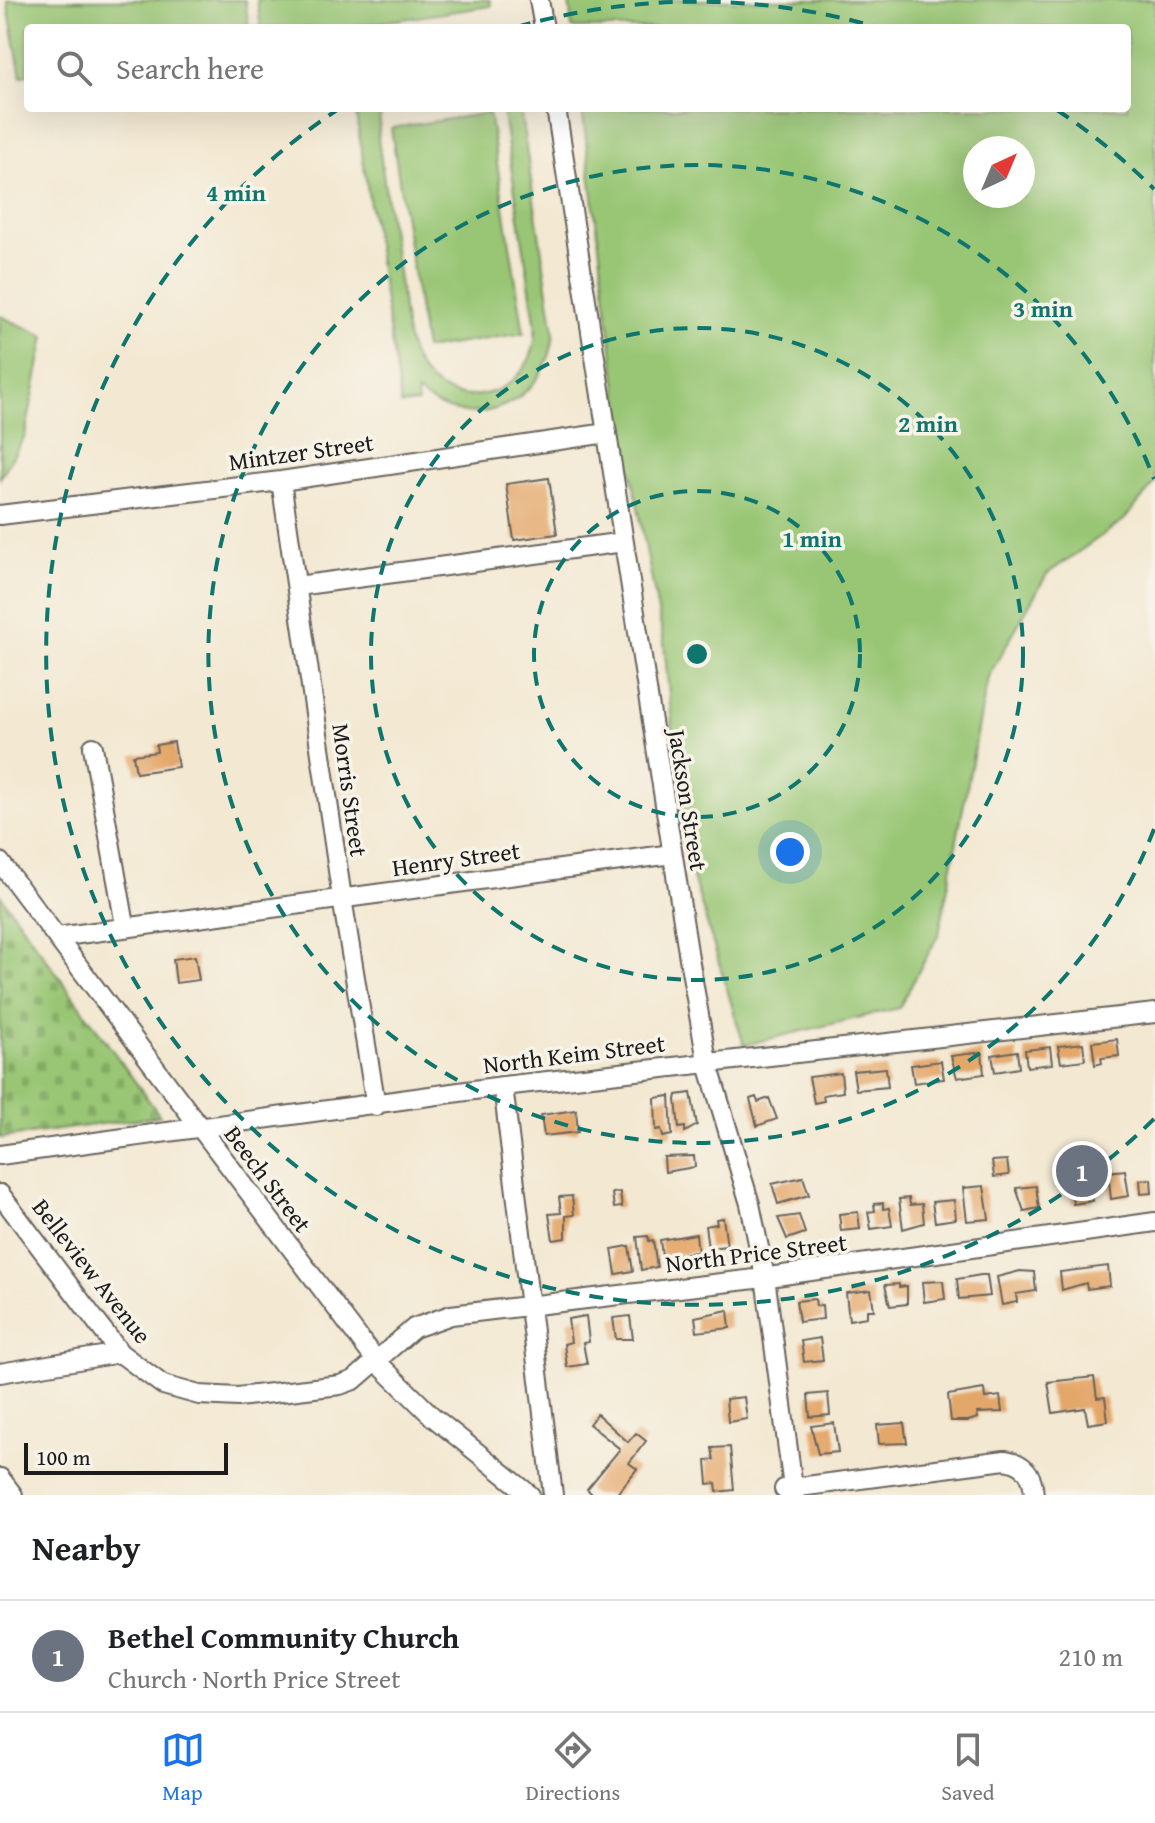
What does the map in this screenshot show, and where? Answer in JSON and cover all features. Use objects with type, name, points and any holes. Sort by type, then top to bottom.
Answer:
[{"type":"street","points":[[539,0],[543,24]]},
{"type":"street","name":"Jackson Street","points":[[557,112],[707,1061],[750,1204],[765,1277],[790,1491]]},
{"type":"street","name":"Mintzer Street","points":[[0,515],[281,481],[607,433]]},
{"type":"street","name":"Morris Street","points":[[281,481],[376,1106]]},
{"type":"street","points":[[297,586],[624,542]]},
{"type":"street","points":[[93,747],[125,925]]},
{"type":"street","name":"Henry Street","points":[[57,937],[125,925],[672,854]]},
{"type":"street","name":"Beech Street","points":[[0,862],[377,1362],[433,1417],[530,1495]]},
{"type":"street","name":"North Keim Street","points":[[0,1155],[376,1106],[503,1086],[1155,1013]]},
{"type":"street","points":[[503,1086],[553,1495]]},
{"type":"street","name":"Belleview Avenue","points":[[0,1194],[120,1353],[163,1385],[199,1395],[238,1397],[340,1385],[354,1380],[377,1362]]},
{"type":"street","name":"North Price Street","points":[[377,1362],[399,1339],[431,1320],[531,1303],[765,1277],[1155,1222]]},
{"type":"street","points":[[0,1373],[120,1353]]},
{"type":"street","points":[[790,1491],[1005,1460],[1018,1463],[1028,1471],[1034,1495]]},
{"type":"street","points":[[0,1478],[13,1495]]},
{"type":"green space","points":[[7,0],[245,0],[248,24],[24,24],[24,76],[21,76]]},
{"type":"green space","points":[[257,0],[490,0],[491,6],[369,24],[260,24]]},
{"type":"green space","points":[[569,0],[1155,0],[1155,483],[1124,520],[1047,574],[988,677],[939,934],[899,1008],[744,1045],[684,848],[664,643],[620,413],[582,112],[1131,112],[1131,24],[572,24]]},
{"type":"green space","points":[[356,112],[381,112],[378,139],[405,323],[414,358],[428,379],[447,391],[468,396],[490,393],[509,383],[524,368],[534,347],[535,321],[503,112],[521,112],[554,332],[549,357],[538,377],[523,394],[504,406],[483,412],[461,412],[438,406],[417,392],[418,403],[401,405]]},
{"type":"green space","points":[[489,113],[524,333],[425,349],[391,128]]},
{"type":"green space","points":[[0,316],[45,336],[25,436],[0,478]]},
{"type":"green space","points":[[0,895],[160,1116],[0,1138]]},
{"type":"building","points":[[549,478],[557,534],[514,540],[506,484]]},
{"type":"building","points":[[174,742],[178,767],[136,773],[133,755],[157,752],[156,745]]},
{"type":"building","points":[[195,956],[199,980],[176,983],[173,959]]},
{"type":"building","points":[[1117,1039],[1119,1056],[1101,1058],[1102,1063],[1095,1065],[1092,1042]]},
{"type":"building","points":[[1083,1043],[1085,1060],[1061,1063],[1058,1046]]},
{"type":"building","points":[[1050,1047],[1052,1064],[1027,1067],[1025,1050]]},
{"type":"building","points":[[1017,1051],[1019,1068],[995,1072],[992,1055]]},
{"type":"building","points":[[982,1052],[984,1074],[957,1078],[951,1056]]},
{"type":"building","points":[[941,1061],[944,1079],[914,1083],[911,1065]]},
{"type":"building","points":[[886,1068],[888,1087],[856,1090],[853,1071]]},
{"type":"building","points":[[841,1073],[843,1092],[823,1095],[824,1101],[814,1103],[809,1077]]},
{"type":"building","points":[[691,1093],[697,1125],[685,1132],[685,1127],[679,1128],[676,1100],[677,1095]]},
{"type":"building","points":[[670,1096],[672,1135],[663,1137],[661,1129],[656,1130],[655,1098]]},
{"type":"building","points":[[756,1097],[758,1102],[769,1098],[777,1119],[757,1126],[750,1099]]},
{"type":"building","points":[[576,1110],[578,1132],[544,1136],[541,1115]]},
{"type":"building","points":[[694,1156],[695,1167],[665,1172],[664,1157]]},
{"type":"building","points":[[1007,1160],[1009,1175],[994,1177],[992,1161]]},
{"type":"building","points":[[1125,1170],[1129,1196],[1111,1199],[1108,1172]]},
{"type":"building","points":[[803,1177],[809,1195],[778,1204],[772,1184]]},
{"type":"building","points":[[1151,1179],[1152,1193],[1141,1194],[1140,1180]]},
{"type":"building","points":[[1091,1184],[1093,1201],[1073,1204],[1071,1187]]},
{"type":"building","points":[[984,1186],[989,1219],[967,1221],[963,1188]]},
{"type":"building","points":[[1036,1186],[1039,1208],[1024,1211],[1016,1188]]},
{"type":"building","points":[[620,1192],[622,1207],[614,1208],[612,1193]]},
{"type":"building","points":[[572,1196],[574,1215],[566,1216],[566,1238],[553,1240],[549,1214],[561,1213],[559,1197]]},
{"type":"building","points":[[909,1198],[910,1205],[922,1204],[924,1223],[903,1229],[899,1199]]},
{"type":"building","points":[[954,1200],[956,1219],[935,1222],[932,1202]]},
{"type":"building","points":[[883,1203],[883,1209],[889,1208],[892,1226],[871,1229],[868,1212],[875,1211],[874,1204]]},
{"type":"building","points":[[858,1212],[860,1229],[841,1231],[839,1214]]},
{"type":"building","points":[[799,1215],[805,1233],[787,1239],[778,1218]]},
{"type":"building","points":[[723,1218],[727,1246],[708,1248],[705,1226],[717,1224],[716,1219]]},
{"type":"building","points":[[696,1234],[698,1252],[662,1256],[660,1240]]},
{"type":"building","points":[[648,1236],[649,1241],[653,1240],[657,1267],[641,1270],[637,1237]]},
{"type":"building","points":[[629,1246],[633,1271],[616,1274],[612,1249]]},
{"type":"building","points":[[1108,1266],[1110,1286],[1087,1289],[1086,1283],[1062,1290],[1060,1272]]},
{"type":"building","points":[[1020,1271],[1034,1272],[1036,1291],[1016,1294],[1017,1302],[1002,1305],[997,1277]]},
{"type":"building","points":[[987,1275],[990,1296],[959,1299],[957,1279]]},
{"type":"building","points":[[943,1281],[945,1299],[924,1302],[922,1282]]},
{"type":"building","points":[[899,1284],[899,1287],[907,1286],[907,1304],[890,1306],[885,1285]]},
{"type":"building","points":[[871,1290],[874,1310],[867,1310],[867,1317],[849,1320],[846,1293]]},
{"type":"building","points":[[815,1299],[816,1306],[822,1305],[823,1319],[799,1322],[796,1301]]},
{"type":"building","points":[[728,1310],[730,1328],[697,1332],[695,1317]]},
{"type":"building","points":[[586,1316],[589,1342],[583,1343],[587,1364],[567,1367],[564,1344],[571,1342],[568,1319]]},
{"type":"building","points":[[630,1316],[633,1339],[616,1339],[613,1318]]},
{"type":"building","points":[[820,1338],[823,1360],[804,1362],[801,1341]]},
{"type":"building","points":[[1094,1377],[1097,1398],[1105,1397],[1108,1421],[1088,1424],[1085,1408],[1053,1413],[1048,1382]]},
{"type":"building","points":[[984,1389],[985,1398],[1000,1396],[1002,1412],[977,1413],[978,1418],[951,1421],[948,1395]]},
{"type":"building","points":[[828,1393],[830,1415],[810,1417],[808,1395]]},
{"type":"building","points":[[744,1397],[747,1419],[728,1422],[726,1399]]},
{"type":"building","points":[[597,1414],[628,1442],[636,1433],[646,1441],[629,1463],[637,1469],[616,1495],[593,1495],[587,1489],[620,1449],[589,1424]]},
{"type":"building","points":[[834,1423],[838,1452],[818,1454],[811,1426]]},
{"type":"building","points":[[904,1423],[907,1443],[879,1444],[877,1425]]},
{"type":"building","points":[[730,1447],[734,1490],[717,1492],[716,1483],[708,1484],[706,1461],[714,1460],[712,1448]]},
{"type":"place","name":"Bethel Community Church","points":[[1082,1171]]}]
